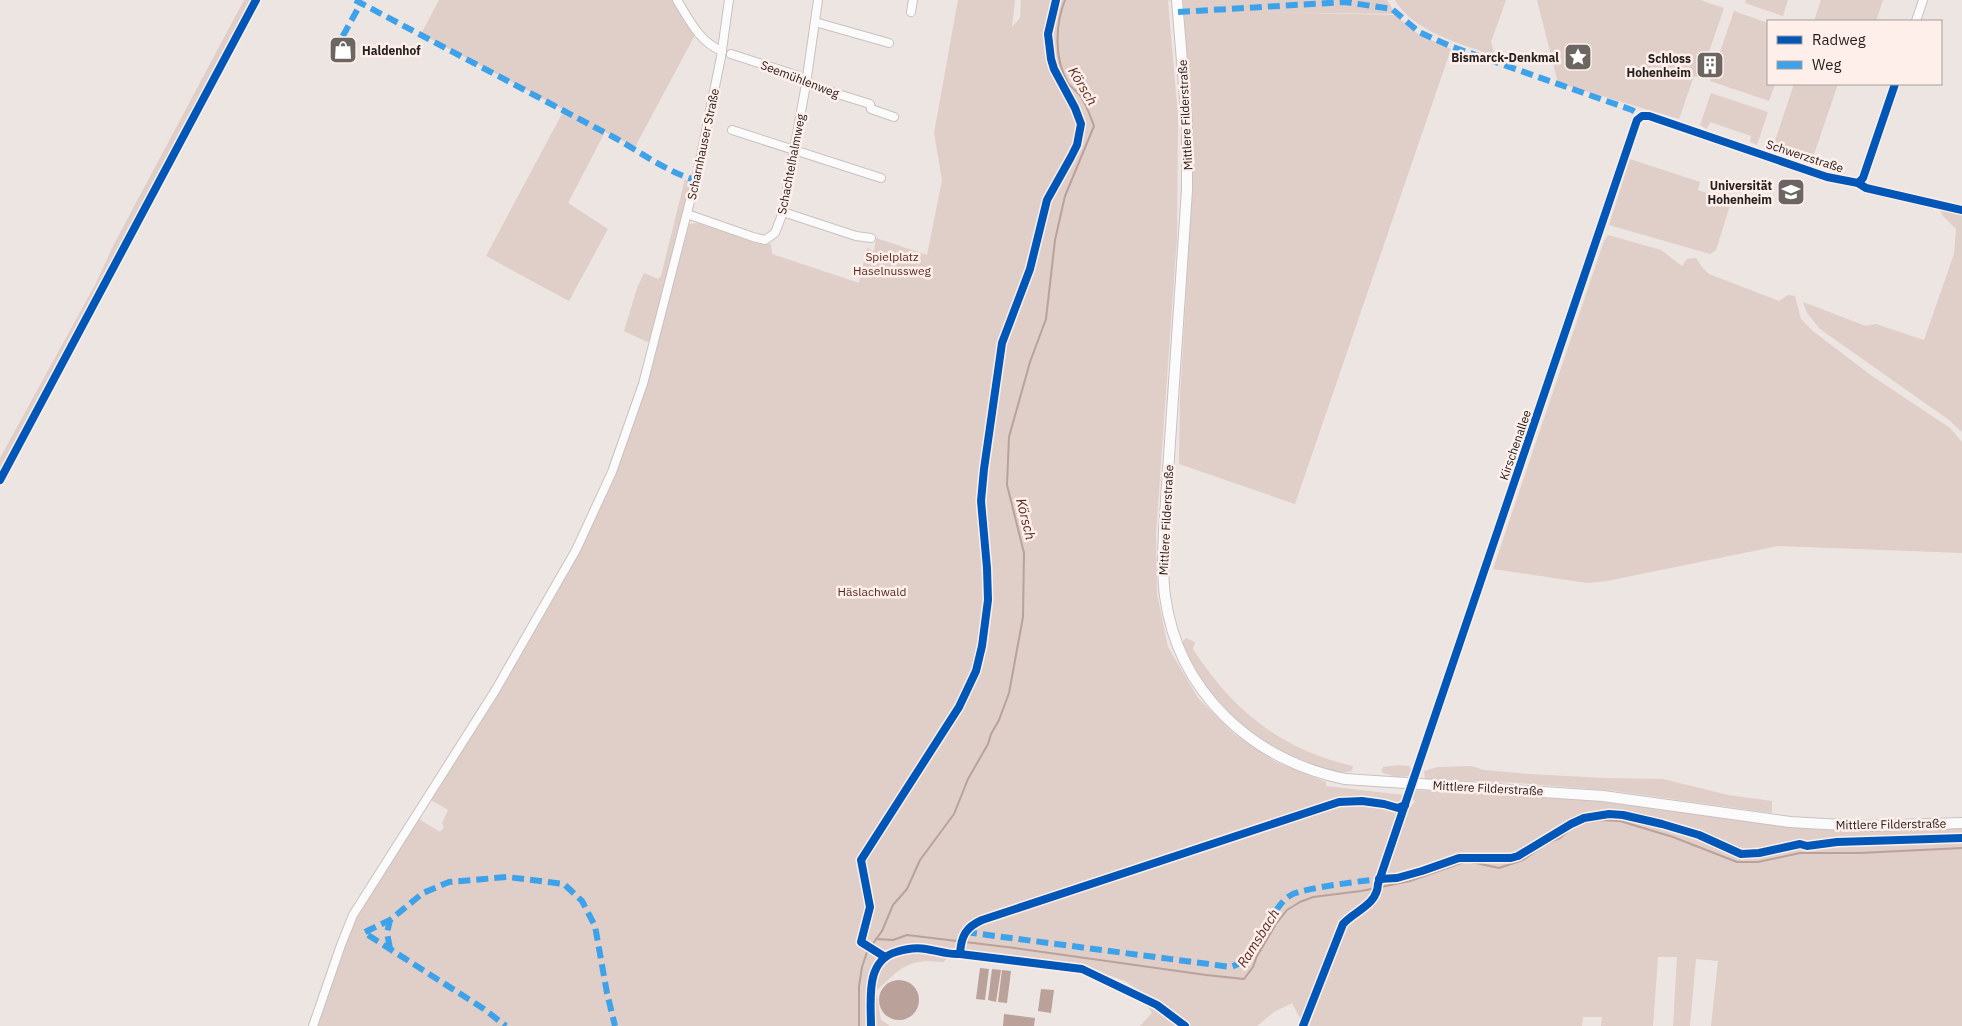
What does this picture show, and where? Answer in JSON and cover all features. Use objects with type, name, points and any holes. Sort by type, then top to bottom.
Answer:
[{"type":"main road","name":"Mittlere Filderstraße","points":[[1177,0],[1187,122],[1187,181],[1164,548],[1164,581],[1170,622],[1181,653],[1201,688],[1229,721],[1256,743],[1292,763],[1322,774],[1345,779],[1604,796],[1790,822],[1867,826],[1962,823]]},
{"type":"street","points":[[677,0],[696,31],[705,40],[722,51]]},
{"type":"street","name":"Scharnhauser Straße","points":[[313,1026],[353,915],[482,714],[563,574],[590,522],[616,461],[638,400],[687,214],[722,51],[729,0]]},
{"type":"street","name":"Schachtelhalmweg","points":[[687,214],[765,240],[775,233],[783,212],[806,84],[818,0]]},
{"type":"street","points":[[910,12],[913,0]]},
{"type":"street","points":[[1916,20],[1923,0]]},
{"type":"street","points":[[815,22],[889,43]]},
{"type":"street","name":"Seemühlenweg","points":[[731,54],[799,76],[806,84],[870,104],[871,109],[894,117]]},
{"type":"street","points":[[1858,183],[1863,178],[1895,85]]},
{"type":"street","name":"Kirschenallee","points":[[1412,784],[1636,120],[1642,116]]},
{"type":"street","name":"Schwerzstraße","points":[[1642,116],[1649,116],[1827,177],[1858,183],[1866,188],[1962,210]]},
{"type":"street","points":[[732,130],[881,178]]},
{"type":"street","points":[[783,212],[856,236],[872,238]]},
{"type":"green space","points":[[244,0],[255,0],[0,476],[0,458],[96,283],[113,246]]},
{"type":"green space","points":[[439,0],[672,0],[695,35],[635,147],[605,132],[568,203],[608,229],[569,301],[486,256],[564,110],[421,34]]},
{"type":"green space","name":"Häslachwald","points":[[958,0],[1015,0],[1012,27],[1020,18],[1021,0],[1172,0],[1168,1],[1178,116],[1177,237],[1156,534],[1157,594],[1168,647],[1198,698],[1234,734],[1276,762],[1326,782],[1326,786],[1404,795],[1397,817],[1399,818],[1400,813],[1404,817],[1415,802],[1410,796],[1413,790],[1474,794],[1541,795],[1694,812],[1792,828],[1962,827],[1962,1026],[1711,1026],[1718,961],[1696,959],[1690,1026],[1673,1026],[1677,957],[1658,957],[1653,1026],[1601,1026],[1602,1017],[1583,1017],[1582,1026],[1304,1026],[1292,1003],[1274,1012],[1257,1026],[1140,1026],[1152,1013],[1136,989],[1125,981],[1084,967],[1053,960],[966,953],[966,950],[958,950],[943,962],[921,962],[905,966],[876,991],[881,1020],[890,1026],[317,1026],[351,928],[373,889],[419,819],[440,832],[444,827],[442,823],[448,810],[431,800],[503,685],[570,568],[600,508],[624,450],[643,396],[689,224],[697,223],[760,244],[771,244],[772,254],[859,283],[867,248],[874,251],[876,238],[927,255],[942,180],[934,133]]},
{"type":"green space","points":[[1183,0],[1387,0],[1396,14],[1260,12],[1395,15],[1418,34],[1451,49],[1295,504],[1179,464],[1180,397],[1192,192],[1191,107]]},
{"type":"green space","points":[[1395,0],[1506,0],[1491,42],[1495,56],[1439,36],[1426,29],[1403,11]]},
{"type":"green space","points":[[1537,0],[1700,0],[1724,8],[1700,78],[1694,76],[1679,119],[1558,83]]},
{"type":"green space","points":[[1746,0],[1788,0],[1783,16],[1745,3]]},
{"type":"green space","points":[[1821,0],[1883,0],[1876,20],[1814,20]]},
{"type":"green space","points":[[1734,11],[1767,23],[1767,85],[1775,85],[1769,101],[1710,81]]},
{"type":"green space","points":[[1794,85],[1838,85],[1811,163],[1772,150]]},
{"type":"green space","points":[[1711,93],[1768,112],[1757,145],[1750,142],[1751,136],[1710,122],[1707,129],[1700,125]]},
{"type":"green space","points":[[1630,159],[1700,182],[1698,190],[1731,202],[1716,250],[1710,254],[1609,225]]},
{"type":"green space","points":[[685,179],[690,183],[651,339],[647,342],[624,331],[637,288],[644,273],[658,279],[661,276]]},
{"type":"green space","points":[[1940,209],[1962,213],[1962,432],[1949,420],[1820,329],[1807,313],[1803,302],[1866,326],[1876,324],[1924,340],[1954,254],[1956,229],[1942,215]]},
{"type":"green space","points":[[1608,235],[1661,250],[1682,266],[1687,259],[1696,258],[1709,274],[1779,301],[1788,295],[1795,296],[1801,319],[1814,332],[1872,376],[1950,428],[1962,442],[1962,553],[1778,546],[1607,581],[1587,583],[1493,569],[1604,241]]},
{"type":"green space","points":[[1186,638],[1195,642],[1193,649],[1208,671],[1242,709],[1281,738],[1303,750],[1353,766],[1352,771],[1332,771],[1307,764],[1282,751],[1246,727],[1230,713],[1203,681],[1191,663],[1182,643]]},
{"type":"green space","points":[[1409,766],[1412,771],[1410,776],[1396,777],[1381,772],[1383,767]]},
{"type":"green space","points":[[1471,766],[1484,770],[1529,774],[1663,779],[1728,795],[1772,801],[1772,813],[1615,791],[1518,783],[1425,779],[1424,771],[1438,767]]},
{"type":"shaded area","points":[[980,968],[989,969],[985,1000],[976,999]]},
{"type":"shaded area","points":[[992,969],[1001,970],[996,1002],[988,1000]]},
{"type":"shaded area","points":[[1002,970],[1011,971],[1007,1003],[998,1002]]},
{"type":"shaded area","points":[[895,980],[903,980],[910,983],[916,989],[919,1000],[916,1011],[910,1017],[903,1020],[895,1020],[888,1017],[882,1011],[879,1004],[879,996],[882,989],[888,983]]},
{"type":"shaded area","points":[[1041,989],[1054,990],[1051,1013],[1038,1011]]},
{"type":"shaded area","points":[[1004,1014],[1035,1018],[1034,1026],[1003,1026]]},
{"type":"waterway","name":"Körsch","points":[[859,1026],[859,986],[867,952],[882,931],[893,905],[907,889],[920,860],[954,814],[968,779],[999,720],[1009,693],[1023,617],[1024,553],[1007,485],[1009,437],[1030,362],[1046,319],[1055,240],[1065,196],[1094,126],[1084,101],[1068,83],[1060,63],[1058,31],[1065,0]]},
{"type":"waterway","name":"Ramsbach","points":[[876,939],[893,940],[907,935],[1244,979],[1253,967],[1257,956],[1276,924],[1287,910],[1300,902],[1313,897],[1361,891],[1410,881],[1467,861],[1499,868],[1523,860],[1547,843],[1560,838],[1574,826],[1582,823],[1601,820],[1620,821],[1673,837],[1737,862],[1758,862],[1800,853],[1859,853],[1962,848]]},
{"type":"marked path","points":[[355,0],[617,139],[666,168],[695,180]]},
{"type":"marked path","points":[[1178,12],[1345,2],[1392,9],[1419,32],[1450,46],[1632,110],[1638,114]]},
{"type":"marked path","points":[[334,52],[361,3]]},
{"type":"marked path","points":[[365,932],[390,920],[423,893],[449,882],[507,877],[564,884],[582,901],[595,926],[615,1026]]},
{"type":"marked path","points":[[965,932],[1231,967],[1251,953],[1276,911],[1291,895],[1321,887],[1382,879]]},
{"type":"marked path","points":[[390,920],[387,933],[390,948]]},
{"type":"marked path","points":[[368,935],[484,1009],[506,1026]]},
{"type":"cycle path","points":[[0,480],[256,0]]},
{"type":"cycle path","points":[[885,957],[861,942],[870,907],[861,860],[959,707],[976,671],[982,646],[988,600],[981,501],[1002,343],[1030,269],[1047,200],[1077,145],[1081,124],[1051,59],[1048,34],[1056,0]]},
{"type":"cycle path","points":[[1858,183],[1863,178],[1895,85]]},
{"type":"cycle path","points":[[1303,1026],[1343,924],[1365,907],[1377,891],[1637,120],[1642,116],[1649,116],[1827,177],[1858,183],[1866,188],[1962,210]]},
{"type":"cycle path","points":[[960,954],[965,933],[982,920],[1339,802],[1362,801],[1398,808],[1405,805]]},
{"type":"cycle path","points":[[1379,879],[1397,878],[1459,858],[1511,858],[1518,856],[1584,818],[1609,814],[1623,815],[1662,824],[1699,835],[1741,854],[1759,853],[1800,844],[1807,846],[1837,842],[1962,838]]},
{"type":"cycle path","points":[[871,1026],[872,983],[874,973],[879,964],[886,957],[896,952],[918,948],[951,954],[1082,969],[1157,1005],[1185,1026]]},
{"type":"place","name":"Haldenhof","points":[[343,50]]},
{"type":"place","name":"Bismarck-Denkmal","points":[[1578,57]]},
{"type":"place","name":"Schloss Hohenheim","points":[[1710,65]]},
{"type":"place","name":"Universität Hohenheim","points":[[1791,192]]},
{"type":"park label","name":"Spielplatz Haselnussweg","points":[[892,263]]}]
